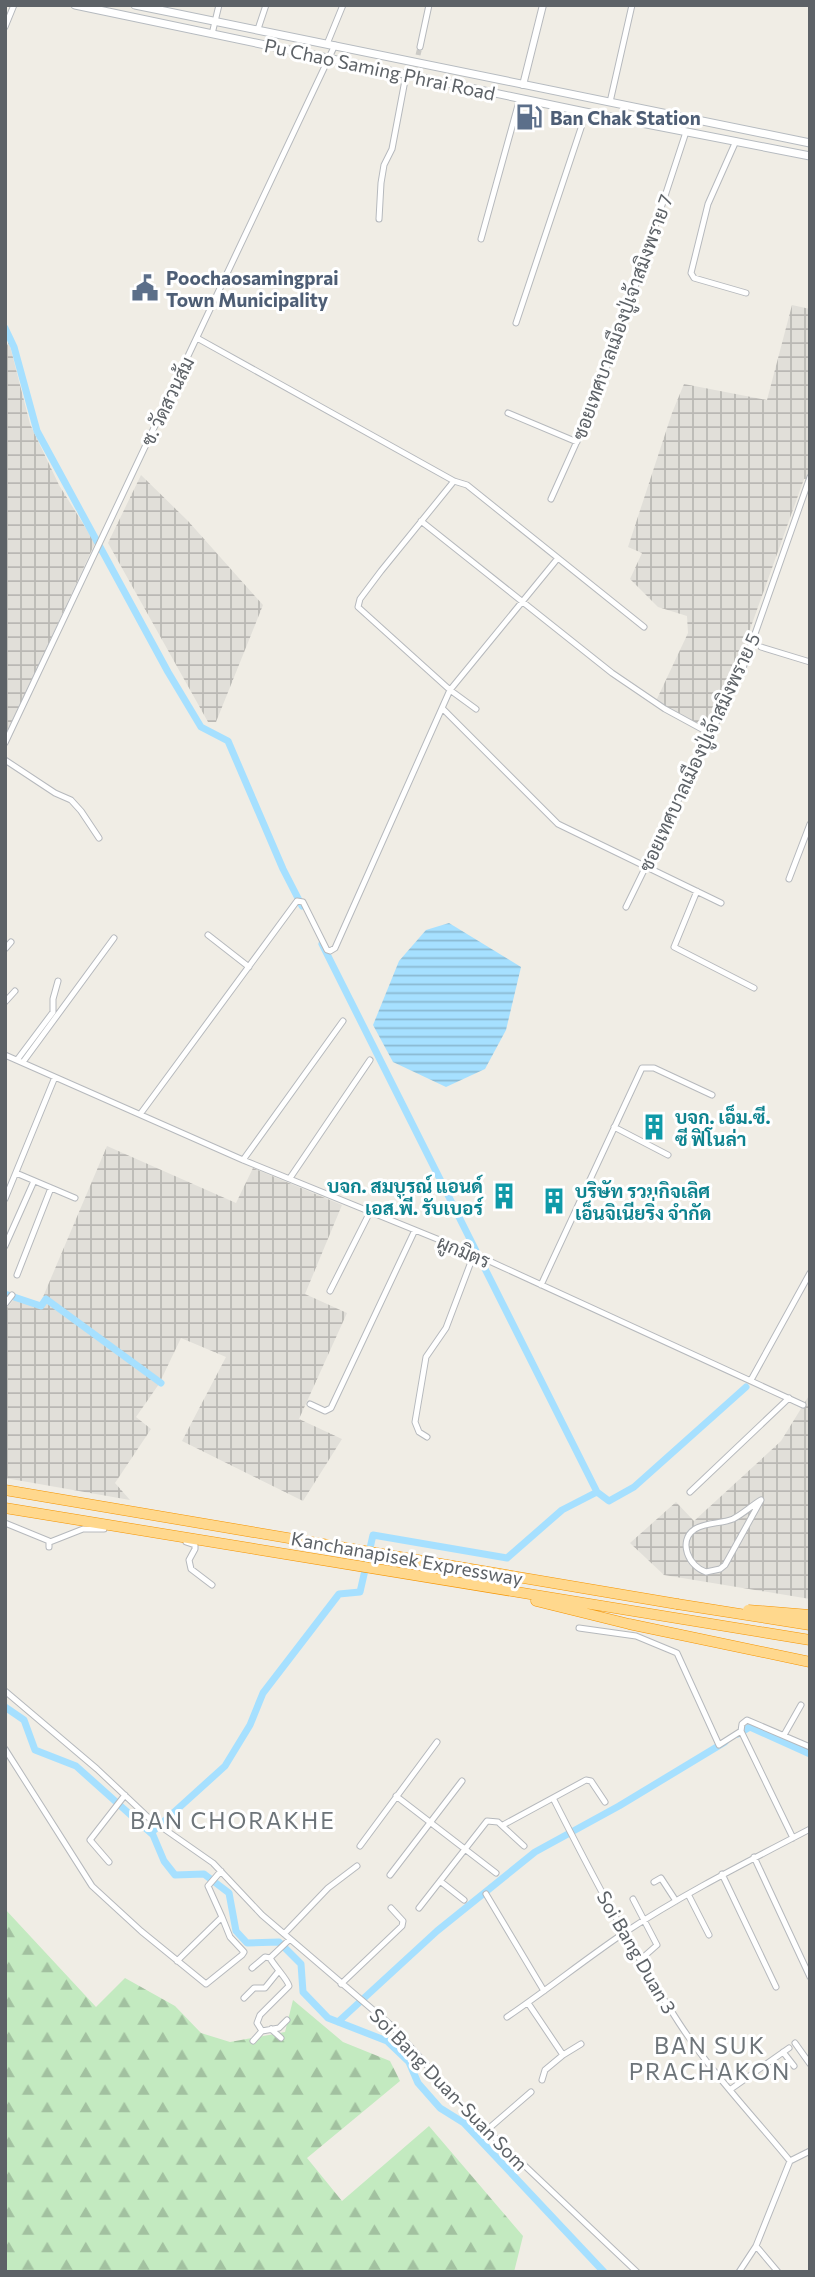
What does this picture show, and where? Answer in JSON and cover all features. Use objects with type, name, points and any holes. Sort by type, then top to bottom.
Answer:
[{"type":"highway","name":"Kanchanapisek Expressway","points":[[5,1490],[810,1625]]},
{"type":"highway","name":"Kanchanapisek Expressway","points":[[5,1508],[810,1638]]},
{"type":"highway","points":[[488,1587],[603,1619],[810,1662]]},
{"type":"highway","points":[[677,1604],[809,1611]]},
{"type":"main road","name":"Pu Chao Saming Phrai Road","points":[[75,5],[585,114],[808,156]]},
{"type":"main road","name":"Pu Chao Saming Phrai Road","points":[[135,5],[331,45],[417,59],[523,85],[809,143]]},
{"type":"main road","points":[[520,98],[523,85]]},
{"type":"main road","points":[[686,132],[689,119]]},
{"type":"main road","points":[[808,156],[809,143]]},
{"type":"street","points":[[5,27],[14,5]]},
{"type":"street","points":[[212,34],[219,5]]},
{"type":"street","points":[[258,29],[266,5]]},
{"type":"street","name":"ซ. วัดสวนส้ม","points":[[5,743],[329,59],[343,5]]},
{"type":"street","points":[[420,47],[429,5]]},
{"type":"street","points":[[523,85],[543,5]]},
{"type":"street","points":[[610,103],[632,5]]},
{"type":"street","points":[[379,219],[384,165],[392,149],[406,75]]},
{"type":"street","points":[[481,239],[520,98]]},
{"type":"street","points":[[516,323],[582,124]]},
{"type":"street","name":"ซอยเทศบาลเมืองปู่เจ้าสมิงพราย 7","points":[[551,499],[577,442],[623,324],[686,132]]},
{"type":"street","points":[[736,141],[708,204],[691,273],[694,278],[746,293]]},
{"type":"street","points":[[197,338],[454,481],[467,485],[644,627]]},
{"type":"street","points":[[508,413],[577,442]]},
{"type":"street","name":"ซอยเทศบาลเมืองปู่เจ้าสมิงพราย 5","points":[[626,907],[743,668],[810,477]]},
{"type":"street","points":[[454,481],[360,599],[358,610],[450,690],[476,709]]},
{"type":"street","points":[[421,521],[611,673],[665,709],[711,734]]},
{"type":"street","points":[[141,1113],[299,901],[303,902],[327,950],[335,948],[450,690],[558,558]]},
{"type":"street","points":[[761,648],[810,662]]},
{"type":"street","points":[[442,708],[558,824],[721,903]]},
{"type":"street","points":[[5,760],[55,793],[71,800],[99,838]]},
{"type":"street","points":[[789,879],[810,824]]},
{"type":"street","points":[[697,891],[674,947],[754,988]]},
{"type":"street","points":[[208,935],[248,967]]},
{"type":"street","points":[[20,1061],[114,938]]},
{"type":"street","points":[[5,949],[11,942]]},
{"type":"street","points":[[20,1061],[54,1011],[53,999],[58,981]]},
{"type":"street","points":[[5,1002],[15,991]]},
{"type":"street","points":[[243,1160],[343,1021]]},
{"type":"street","name":"ผูกมิตร","points":[[5,1055],[243,1160],[475,1255],[803,1405]]},
{"type":"street","points":[[290,1178],[370,1060]]},
{"type":"street","points":[[541,1285],[644,1066],[712,1095]]},
{"type":"street","points":[[5,1199],[55,1077]]},
{"type":"street","points":[[614,1127],[668,1154]]},
{"type":"street","points":[[16,1173],[75,1199]]},
{"type":"street","points":[[5,1246],[34,1181]]},
{"type":"street","points":[[17,1275],[51,1188]]},
{"type":"street","points":[[330,1291],[370,1212]]},
{"type":"street","points":[[310,1404],[325,1411],[331,1408],[415,1230]]},
{"type":"street","points":[[427,1437],[419,1432],[415,1422],[426,1357],[446,1328],[475,1255]]},
{"type":"street","points":[[751,1380],[810,1273]]},
{"type":"street","points":[[5,1304],[12,1295]]},
{"type":"street","points":[[690,1492],[789,1398]]},
{"type":"street","points":[[761,1500],[720,1569],[706,1572],[694,1566],[686,1549],[690,1534],[698,1527],[735,1518],[761,1500]]},
{"type":"street","points":[[5,1523],[50,1545],[83,1530],[99,1528],[192,1544],[195,1549],[188,1564],[212,1586]]},
{"type":"street","points":[[809,1611],[804,1625],[810,1638]]},
{"type":"street","points":[[579,1628],[636,1636],[671,1649],[677,1653],[691,1680],[719,1745],[741,1732]]},
{"type":"street","name":"Soi Bang Duan-Suan Som","points":[[7,1696],[162,1829],[220,1872],[288,1941],[402,2036],[487,2130],[637,2272]]},
{"type":"street","points":[[784,1735],[801,1705]]},
{"type":"street","points":[[793,1838],[741,1732],[744,1721],[751,1720],[810,1747]]},
{"type":"street","points":[[360,1846],[437,1742]]},
{"type":"street","points":[[5,1749],[93,1886],[206,1984],[244,1952],[230,1937],[208,1884],[220,1872]]},
{"type":"street","points":[[503,1825],[586,1780],[591,1781],[605,1802]]},
{"type":"street","points":[[390,1875],[461,1781]]},
{"type":"street","points":[[396,1796],[496,1873]]},
{"type":"street","points":[[109,1862],[90,1840],[124,1797]]},
{"type":"street","name":"Soi Bang Duan 3","points":[[554,1798],[624,1933],[683,2029],[790,2161]]},
{"type":"street","points":[[419,1908],[487,1821],[494,1820],[503,1825],[524,1846]]},
{"type":"street","points":[[507,2017],[624,1933],[676,1900],[810,1829]]},
{"type":"street","points":[[754,1857],[810,1977]]},
{"type":"street","points":[[284,1934],[328,1888],[357,1866]]},
{"type":"street","points":[[722,1874],[776,1987]]},
{"type":"street","points":[[654,1882],[661,1878],[676,1900]]},
{"type":"street","points":[[440,1881],[464,1900]]},
{"type":"street","points":[[486,1894],[544,1991]]},
{"type":"street","points":[[688,1894],[709,1935]]},
{"type":"street","points":[[633,1899],[657,1945],[640,1959]]},
{"type":"street","points":[[341,1984],[402,1926],[402,1921],[391,1908]]},
{"type":"street","points":[[177,1961],[222,1917]]},
{"type":"street","points":[[251,1968],[265,1957],[270,1958],[277,1953],[288,1941]]},
{"type":"street","points":[[262,2031],[257,2023],[260,2015],[289,1986],[270,1958]]},
{"type":"street","points":[[244,1998],[254,1988],[265,1988],[278,1972]]},
{"type":"street","points":[[528,2003],[564,2055]]},
{"type":"street","points":[[253,2040],[262,2031],[279,2028],[287,2020]]},
{"type":"street","points":[[271,2029],[281,2038]]},
{"type":"street","points":[[795,2043],[810,2064]]},
{"type":"street","points":[[542,2080],[545,2070],[581,2044]]},
{"type":"street","points":[[730,2089],[786,2050],[794,2066]]},
{"type":"street","points":[[487,2130],[531,2092]]},
{"type":"street","points":[[739,2272],[756,2246],[790,2161],[810,2151]]},
{"type":"street","points":[[756,2246],[778,2272]]},
{"type":"shaded area","points":[[792,305],[810,309],[810,479],[804,479],[744,646],[746,652],[709,730],[656,701],[688,633],[687,616],[658,607],[630,579],[642,553],[628,547],[684,384],[767,400]]},
{"type":"shaded area","points":[[9,342],[30,424],[59,485],[95,543],[5,738],[5,349]]},
{"type":"shaded area","points":[[141,475],[188,521],[263,605],[216,722],[208,722],[108,543]]},
{"type":"shaded area","points":[[107,1146],[236,1203],[253,1168],[342,1205],[305,1294],[347,1313],[299,1419],[342,1439],[303,1501],[182,1441],[226,1357],[181,1338],[159,1384],[136,1417],[151,1429],[115,1483],[130,1500],[5,1478],[5,1310],[16,1297],[40,1304]]},
{"type":"shaded area","points":[[810,1394],[810,1599],[664,1575],[630,1543],[676,1502],[694,1521],[781,1441]]},
{"type":"green space","points":[[5,1909],[96,2007],[125,1978],[175,2006],[201,2033],[230,2042],[285,2032],[293,2000],[343,2042],[390,2061],[400,2081],[307,2158],[342,2201],[429,2126],[523,2236],[514,2272],[5,2272]]},
{"type":"water","points":[[449,923],[521,967],[506,1030],[485,1069],[446,1087],[393,1062],[373,1025],[399,961],[426,930]]},
{"type":"waterway","points":[[5,328],[14,347],[37,431],[168,672],[201,727],[228,741],[283,869],[302,906]]},
{"type":"waterway","points":[[322,944],[597,1492],[609,1501],[634,1487],[746,1387]]},
{"type":"waterway","points":[[5,1294],[41,1306],[46,1299],[161,1383]]},
{"type":"waterway","points":[[151,1833],[225,1766],[250,1725],[263,1693],[339,1594],[360,1592],[373,1535],[507,1558],[562,1510],[597,1492]]},
{"type":"waterway","points":[[5,1707],[24,1720],[35,1750],[76,1766],[153,1835],[164,1861],[175,1875],[204,1874],[229,1893],[236,1931],[247,1943],[279,1942],[301,1964],[303,1992],[328,2018],[387,2041],[409,2062],[418,2083],[440,2108],[464,2123],[604,2272]]},
{"type":"waterway","points":[[738,1734],[750,1727],[810,1754]]},
{"type":"waterway","points":[[338,2022],[437,1931],[535,1852],[619,1806],[725,1742]]},
{"type":"tunnel","points":[[418,55],[420,47]]},
{"type":"place","name":"Ban Chak Station","points":[[529,117]]},
{"type":"place","name":"Poochaosamingprai Town Municipality","points":[[145,288]]},
{"type":"place","name":"บจก. เอ็ม.ซี. ซี ฟิโนล่า","points":[[654,1127]]},
{"type":"place","name":"บจก. สมบูรณ์ แอนด์ เอส.พี. รับเบอร์","points":[[504,1196]]},
{"type":"place","name":"บริษัท รวมกิจเลิศ เอ็นจิเนียริ่ง จำกัด","points":[[554,1201]]},
{"type":"district","name":"BAN CHORAKHE","points":[[233,1820]]},
{"type":"district","name":"BAN SUK PRACHAKON","points":[[710,2058]]}]
